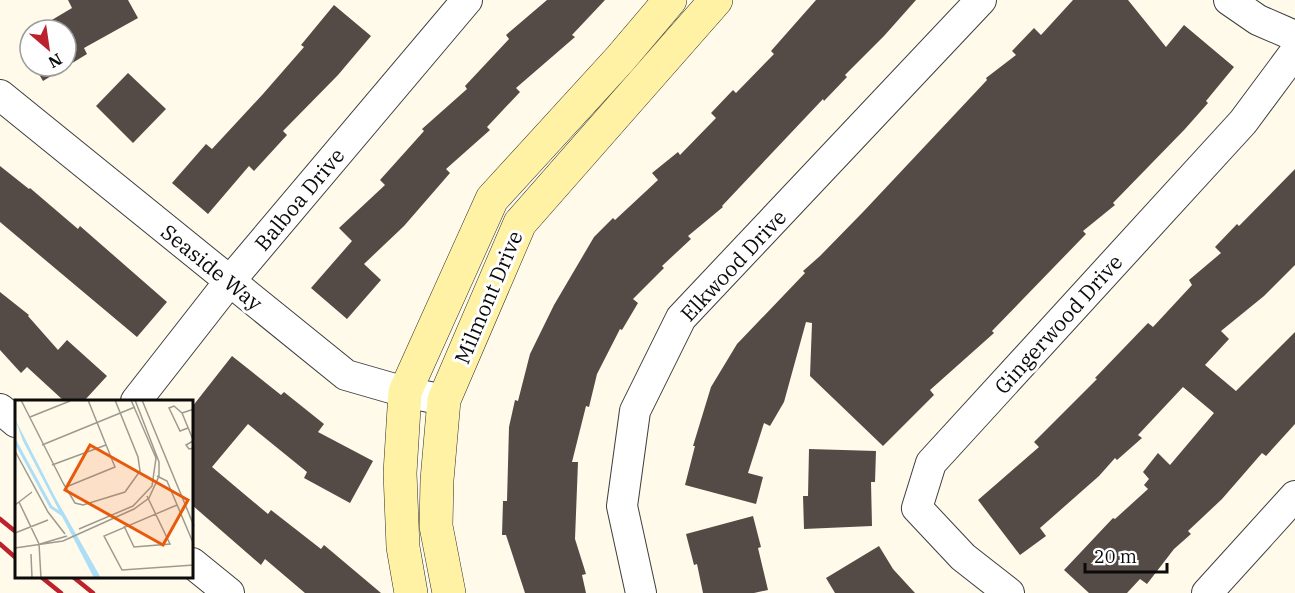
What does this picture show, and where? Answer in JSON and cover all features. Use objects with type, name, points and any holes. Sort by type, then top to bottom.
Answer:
[{"type":"street","name":"Balboa Drive","points":[[137,400],[229,282],[467,0]]},
{"type":"street","name":"Milmont Drive","points":[[411,593],[403,548],[400,473],[405,392],[492,199],[620,59],[670,0]]},
{"type":"street","name":"Milmont Drive","points":[[449,593],[436,526],[437,480],[444,400],[520,223],[716,0]]},
{"type":"street","name":"Elkwood Drive","points":[[641,593],[622,506],[635,411],[681,318],[981,0]]},
{"type":"street","points":[[1229,0],[1258,20],[1295,36]]},
{"type":"street","name":"Gingerwood Drive","points":[[1009,593],[963,557],[916,508],[931,463],[1243,122],[1295,52]]},
{"type":"street","name":"Seaside Way","points":[[0,95],[346,375],[405,392],[444,400]]},
{"type":"street","points":[[0,409],[15,421]]},
{"type":"street","points":[[1207,593],[1295,496]]},
{"type":"street","points":[[194,565],[229,593]]},
{"type":"building","points":[[68,0],[128,0],[138,18],[84,48],[87,54],[78,60],[78,18],[55,18],[72,8]]},
{"type":"building","points":[[547,0],[605,0],[572,35],[575,37],[516,88],[520,92],[487,127],[490,130],[446,169],[450,173],[404,226],[364,264],[381,280],[347,319],[311,288],[352,241],[339,228],[385,185],[380,180],[424,131],[422,129],[467,89],[465,86],[509,39],[506,35]]},
{"type":"building","points":[[816,0],[916,0],[845,75],[847,77],[824,101],[823,99],[723,207],[688,236],[691,239],[662,266],[664,268],[633,299],[638,303],[622,330],[620,329],[597,374],[589,407],[586,406],[572,462],[578,462],[575,539],[586,574],[582,575],[586,593],[525,593],[506,535],[502,535],[503,501],[507,501],[509,427],[530,354],[554,305],[594,237],[658,180],[652,173],[678,152],[680,155],[716,118],[711,113],[733,90],[736,93],[774,54],[771,51]]},
{"type":"building","points":[[1073,0],[1128,0],[1166,47],[1184,25],[1234,67],[1206,101],[1208,103],[1113,203],[1115,205],[1083,231],[1086,234],[992,331],[994,333],[930,390],[934,395],[883,446],[810,376],[812,323],[806,322],[784,402],[770,426],[764,423],[748,473],[763,477],[756,504],[685,485],[695,446],[693,446],[711,387],[737,344],[805,273],[803,271],[863,212],[987,80],[986,78],[1016,55],[1012,51],[1034,28],[1041,35]]},
{"type":"building","points":[[334,5],[371,36],[338,75],[283,131],[287,135],[254,171],[249,166],[208,214],[172,183],[206,144],[212,149],[263,94],[304,47],[301,45]]},
{"type":"building","points":[[128,73],[166,109],[133,143],[96,106]]},
{"type":"building","points":[[0,166],[78,229],[80,226],[167,302],[137,337],[0,222]]},
{"type":"building","points":[[1295,169],[1295,265],[1264,296],[1221,331],[1229,339],[1205,365],[1236,391],[1295,332],[1295,424],[1266,456],[1262,453],[1222,499],[1188,531],[1191,534],[1174,549],[1147,584],[1140,579],[1127,593],[1089,593],[1064,570],[1113,518],[1115,519],[1148,489],[1144,485],[1149,479],[1143,472],[1158,453],[1170,465],[1214,413],[1183,387],[1138,435],[1142,438],[1117,460],[1115,458],[1099,476],[1040,528],[1046,536],[1020,555],[978,500],[1039,447],[1034,442],[1097,379],[1095,378],[1148,323],[1153,327],[1192,285],[1189,280],[1221,253],[1215,247]]},
{"type":"building","points":[[0,292],[29,315],[58,350],[67,340],[107,376],[85,400],[63,400],[27,367],[21,373],[0,350]]},
{"type":"building","points":[[232,356],[281,395],[284,392],[324,424],[318,432],[373,461],[350,503],[304,478],[307,472],[248,424],[212,467],[268,514],[271,510],[321,549],[324,545],[381,593],[305,593],[265,559],[261,565],[194,507],[194,404]]},
{"type":"building","points":[[809,449],[876,451],[875,482],[871,482],[872,526],[804,529],[803,496],[808,496]]},
{"type":"building","points":[[753,516],[768,590],[754,593],[703,593],[697,564],[694,565],[686,534]]},
{"type":"building","points":[[879,546],[893,569],[915,593],[835,593],[826,578]]},
{"type":"railway","points":[[0,519],[15,531]]},
{"type":"railway","points":[[0,544],[15,557]]},
{"type":"railway","points":[[42,578],[61,593]]},
{"type":"railway","points":[[74,578],[93,593]]}]
